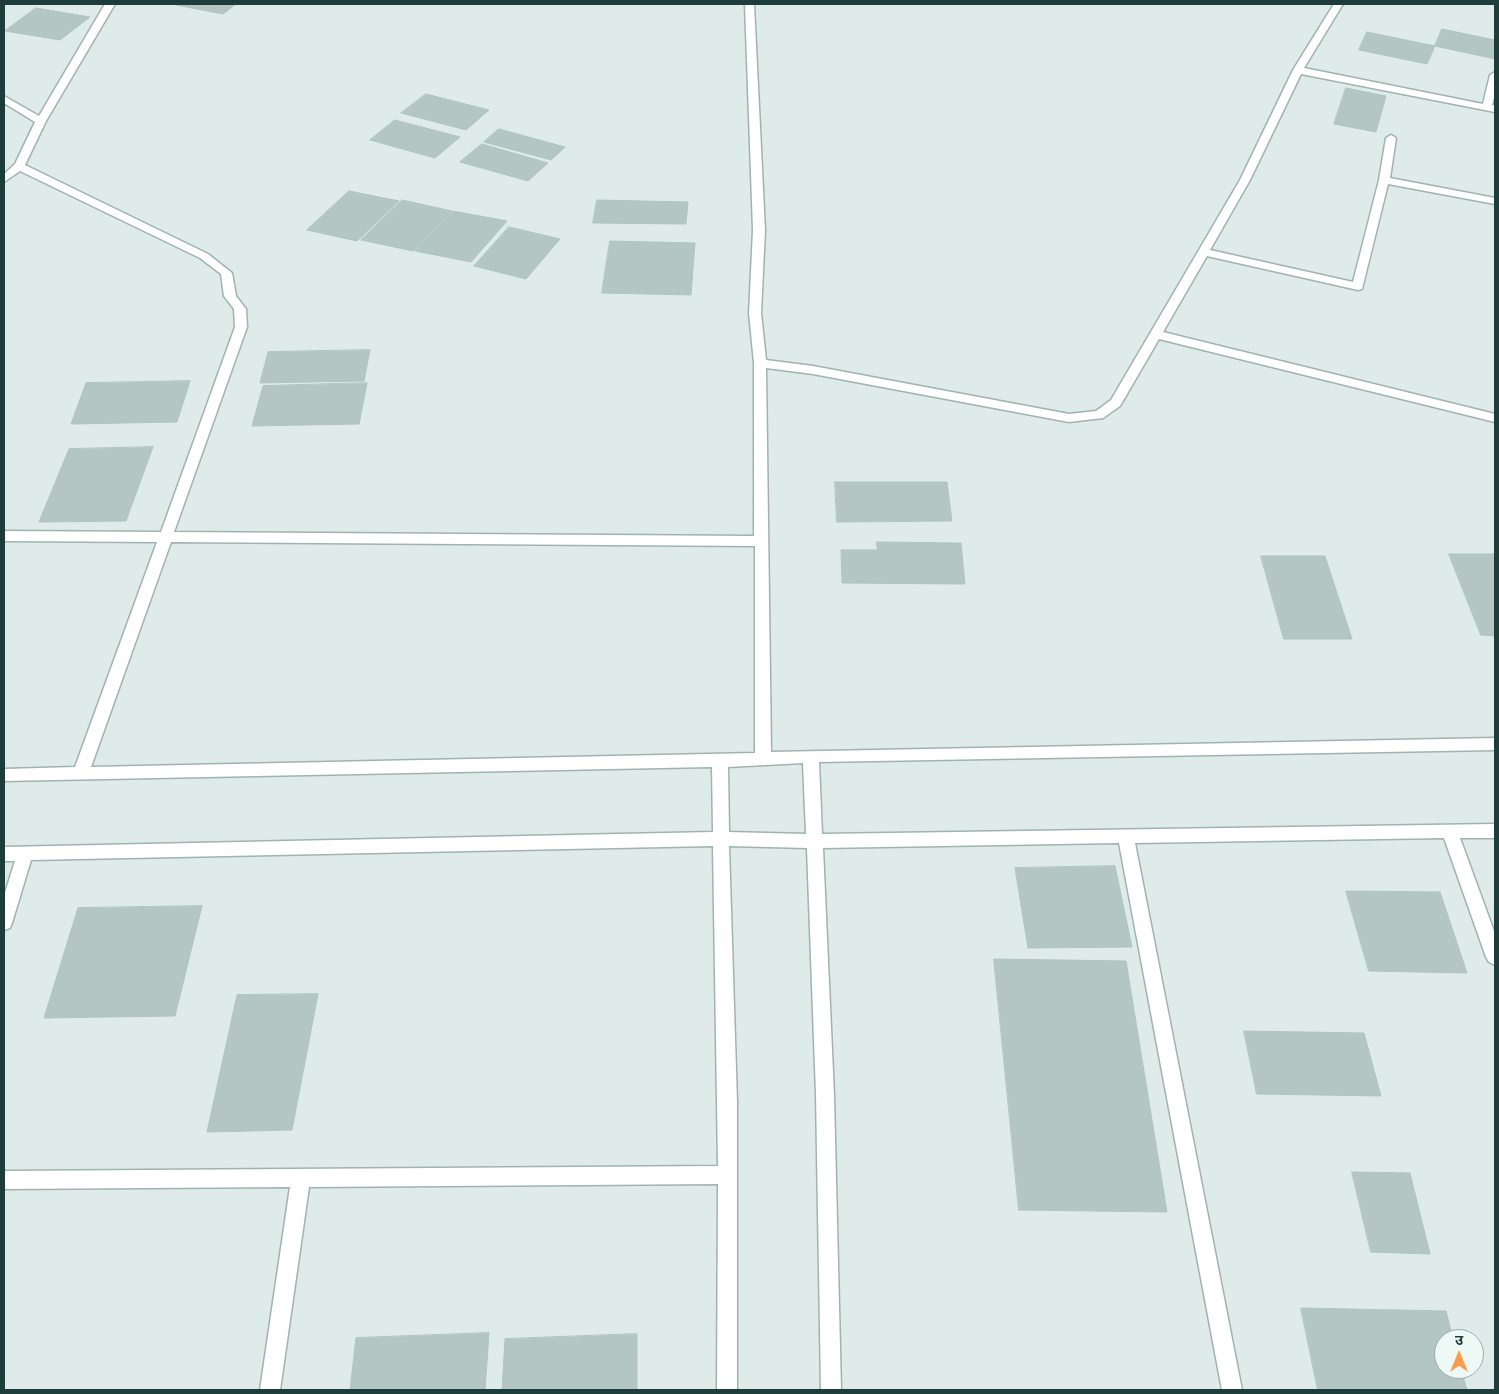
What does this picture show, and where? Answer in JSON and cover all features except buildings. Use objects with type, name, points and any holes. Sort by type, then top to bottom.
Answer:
[{"type":"street","points":[[4,179],[19,166],[41,121],[110,4]]},
{"type":"street","points":[[749,4],[759,230],[755,313],[760,363],[763,759]]},
{"type":"street","points":[[760,363],[813,370],[1069,418],[1099,415],[1116,403],[1245,180],[1298,70],[1338,4]]},
{"type":"street","points":[[1298,70],[1491,108],[1495,75]]},
{"type":"street","points":[[4,99],[41,121]]},
{"type":"street","points":[[1203,252],[1358,287],[1384,180],[1391,138]]},
{"type":"street","points":[[19,166],[204,256],[226,273],[230,296],[240,309],[241,328],[81,773]]},
{"type":"street","points":[[1384,180],[1495,201]]},
{"type":"street","points":[[1155,334],[1495,418]]},
{"type":"street","points":[[4,536],[762,540]]},
{"type":"street","points":[[4,774],[720,761],[811,756],[1495,744]]},
{"type":"street","points":[[811,756],[825,1095],[831,1390]]},
{"type":"street","points":[[720,761],[728,1102],[727,1390]]},
{"type":"street","points":[[4,854],[721,839],[815,841],[1495,831]]},
{"type":"street","points":[[1450,832],[1495,957]]},
{"type":"street","points":[[1126,836],[1232,1390]]},
{"type":"street","points":[[4,923],[26,854]]},
{"type":"street","points":[[4,1180],[728,1175]]},
{"type":"street","points":[[270,1390],[301,1178]]}]
